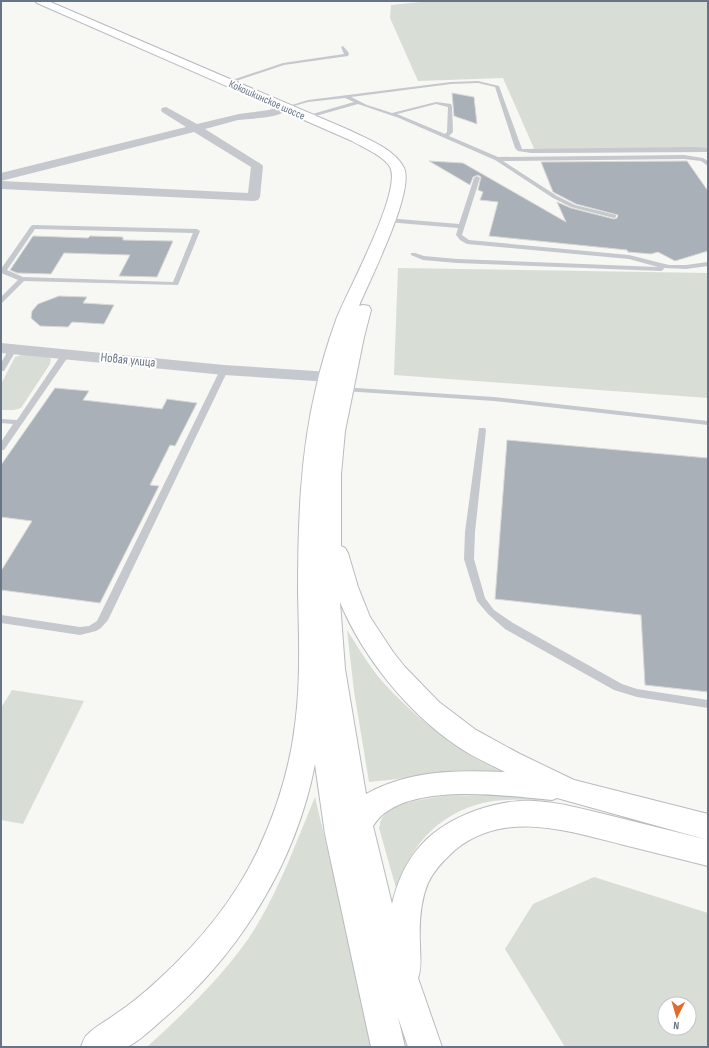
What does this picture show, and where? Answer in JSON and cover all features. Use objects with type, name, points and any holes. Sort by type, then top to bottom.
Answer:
[{"type":"main road","name":"Кокошкинское шоссе","points":[[40,1],[228,82],[373,148],[390,159],[396,166],[399,173],[399,180],[387,220],[372,263],[348,311],[337,342],[340,381]]},
{"type":"main road","points":[[340,381],[330,496],[328,615],[332,669],[350,784],[373,894],[425,1047]]},
{"type":"main road","points":[[98,1047],[148,1011],[180,983],[195,967],[232,921],[265,870],[278,842],[288,814],[306,746],[310,703],[312,616],[310,565],[313,476],[316,440],[340,381]]},
{"type":"main road","points":[[330,496],[337,556],[346,587],[359,619],[396,674],[430,710],[466,738],[510,762],[568,790]]},
{"type":"main road","points":[[312,616],[332,788],[347,866],[388,1047]]},
{"type":"main road","points":[[347,866],[350,846],[358,825],[374,803],[388,795],[410,788],[426,786],[479,783],[568,790],[708,827]]},
{"type":"main road","points":[[406,993],[404,964],[405,924],[407,905],[413,884],[419,870],[431,853],[450,836],[472,825],[499,816],[514,814],[541,814],[565,817],[708,853]]},
{"type":"street","points":[[1,176],[239,117],[271,113],[284,108]]},
{"type":"street","points":[[1,185],[254,197],[257,166],[166,110]]},
{"type":"street","name":"Новая улица","points":[[7,348],[340,381]]},
{"type":"lane","points":[[228,82],[283,64],[346,54],[347,53],[343,47]]},
{"type":"lane","points":[[284,108],[308,101],[345,96],[451,83],[487,82],[497,86],[518,148],[520,150],[531,152],[708,150]]},
{"type":"lane","points":[[345,96],[358,103],[402,117],[497,159],[566,203],[614,216]]},
{"type":"lane","points":[[305,117],[358,103]]},
{"type":"lane","points":[[391,114],[436,103],[445,103],[450,107],[450,132],[446,137]]},
{"type":"lane","points":[[497,159],[684,157],[703,160],[708,164]]},
{"type":"lane","points":[[477,178],[459,235],[462,239],[476,243],[629,257],[642,259],[663,266],[678,268],[708,264]]},
{"type":"lane","points":[[387,220],[462,226]]},
{"type":"lane","points":[[1,301],[22,279],[176,284],[197,232],[32,227],[3,271],[22,279]]},
{"type":"lane","points":[[413,254],[423,258],[457,261],[687,270]]},
{"type":"lane","points":[[1,369],[7,348]]},
{"type":"lane","points":[[1,448],[66,354]]},
{"type":"lane","points":[[1,619],[80,631],[88,631],[97,627],[103,620],[224,370]]},
{"type":"lane","points":[[340,381],[708,423]]},
{"type":"lane","points":[[1,421],[18,422]]},
{"type":"lane","points":[[482,430],[470,532],[469,559],[480,599],[490,612],[509,626],[618,687],[637,692],[708,704]]},
{"type":"shaded area","points":[[430,1],[708,1],[708,151],[536,153],[503,78],[418,81],[390,18],[391,5]]},
{"type":"shaded area","points":[[398,268],[708,273],[708,398],[394,375]]},
{"type":"shaded area","points":[[21,355],[47,356],[51,359],[50,364],[21,408],[14,410],[1,410],[1,384],[15,357]]},
{"type":"shaded area","points":[[347,630],[382,681],[423,721],[471,755],[504,773],[417,777],[369,782],[354,691]]},
{"type":"shaded area","points":[[12,690],[84,701],[23,824],[1,820],[1,708]]},
{"type":"shaded area","points":[[444,796],[507,796],[545,800],[493,801],[475,805],[445,820],[432,830],[421,842],[411,856],[396,888],[379,828],[381,819],[393,808],[401,805],[419,800]]},
{"type":"shaded area","points":[[315,797],[374,1047],[147,1047],[206,990],[246,942],[274,894]]},
{"type":"shaded area","points":[[594,877],[708,913],[708,1047],[565,1047],[505,949],[533,904]]},
{"type":"building","points":[[452,93],[474,97],[477,124],[454,116]]},
{"type":"building","points":[[429,161],[463,163],[566,222],[557,202],[571,208],[614,219],[617,218],[618,215],[576,204],[553,192],[541,162],[687,161],[708,191],[708,251],[675,261],[658,252],[651,254],[628,252],[627,250],[489,236],[498,202],[480,200],[483,192],[478,190],[481,177],[478,175],[473,177],[470,185]]},
{"type":"building","points":[[33,236],[88,238],[90,236],[123,237],[123,240],[173,241],[157,277],[119,276],[130,255],[64,253],[51,274],[17,273],[10,270]]},
{"type":"building","points":[[59,296],[87,297],[83,303],[114,305],[104,324],[72,322],[68,327],[40,326],[31,318],[32,311],[38,304]]},
{"type":"building","points":[[55,388],[89,391],[83,400],[162,409],[167,399],[197,403],[175,446],[170,445],[150,485],[159,486],[100,603],[1,590],[1,571],[32,521],[1,517],[1,465]]},
{"type":"building","points":[[507,440],[708,458],[708,692],[645,685],[641,615],[495,599]]}]
